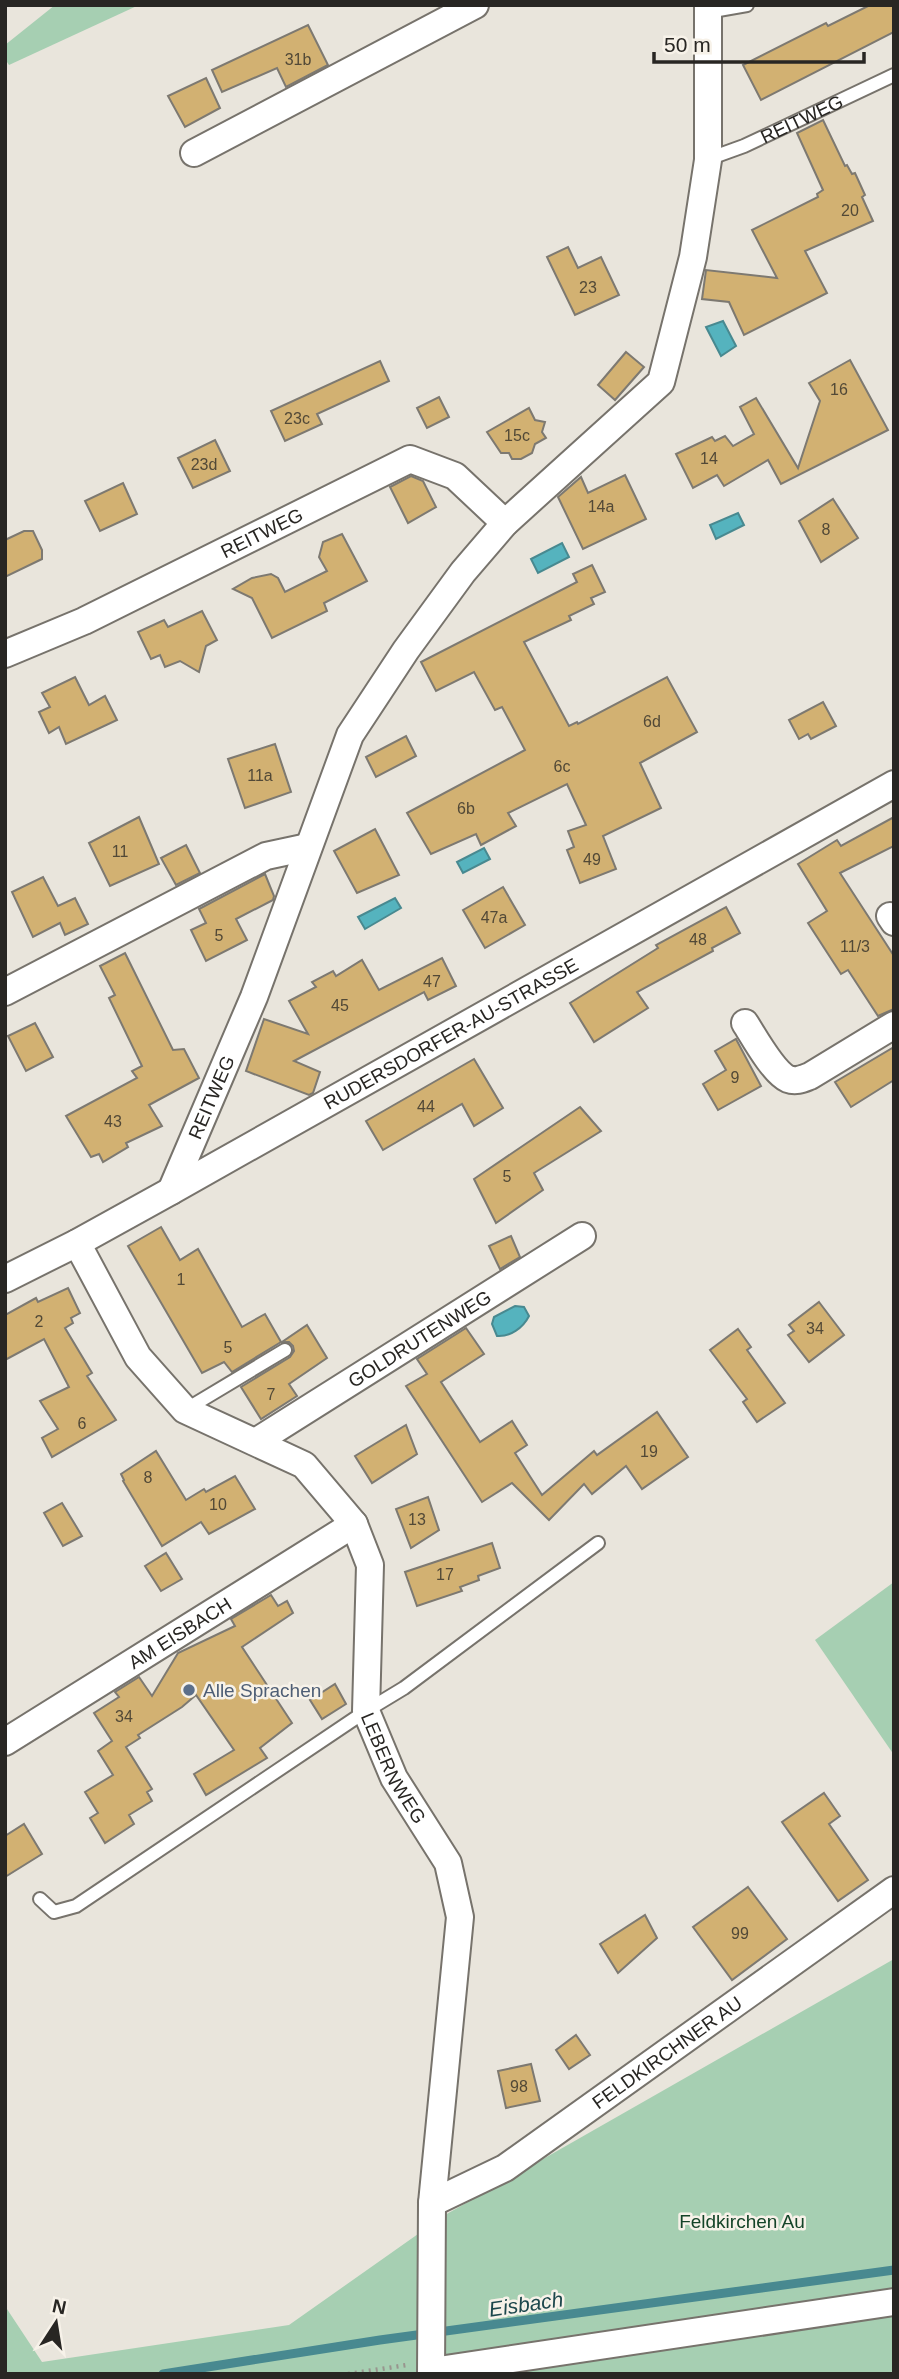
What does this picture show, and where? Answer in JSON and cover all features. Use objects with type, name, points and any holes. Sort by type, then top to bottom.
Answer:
[{"type":"street","points":[[194,153],[475,5]]},
{"type":"street","name":"REITWEG","points":[[171,1191],[254,997],[350,735],[406,650],[463,572],[505,523],[661,382],[693,257],[708,159],[707,9]]},
{"type":"street","name":"REITWEG","points":[[5,654],[84,621],[410,458],[455,476],[505,523]]},
{"type":"street","name":"RUDERSDORFER-AU-STRASSE","points":[[5,1279],[171,1191],[894,783]]},
{"type":"street","points":[[5,992],[267,856],[308,847]]},
{"type":"street","points":[[745,1023],[774,1067],[786,1078],[798,1081],[894,1025]]},
{"type":"street","name":"GOLDRUTENWEG","points":[[257,1441],[582,1236]]},
{"type":"street","name":"LEBERNWEG","points":[[77,1243],[138,1357],[185,1410],[304,1465],[354,1524],[370,1565],[366,1711],[394,1778],[448,1863],[460,1917],[432,2203],[431,2354]]},
{"type":"street","name":"AM EISBACH","points":[[5,1742],[354,1524]]},
{"type":"street","name":"FELDKIRCHNER AU","points":[[432,2203],[505,2168],[894,1890]]},
{"type":"street","points":[[431,2354],[894,2302]]},
{"type":"lane","name":"REITWEG","points":[[707,9],[747,5]]},
{"type":"lane","name":"REITWEG","points":[[708,159],[744,146],[894,75]]},
{"type":"lane","points":[[185,1410],[285,1350]]},
{"type":"lane","points":[[40,1899],[54,1912],[76,1906],[404,1688],[598,1543]]},
{"type":"path","points":[[348,2374],[431,2354]]},
{"type":"green space","points":[[55,5],[139,5],[9,65],[5,59],[5,45]]},
{"type":"green space","points":[[894,1582],[894,1755],[815,1640]]},
{"type":"green space","name":"Feldkirchen Au","points":[[894,1959],[894,2374],[5,2374],[5,2306],[42,2362],[289,2325],[445,2215]]},
{"type":"water","points":[[723,321],[736,346],[721,356],[706,327]]},
{"type":"water","points":[[738,513],[744,525],[716,539],[710,525]]},
{"type":"water","points":[[562,543],[569,557],[538,573],[531,559]]},
{"type":"water","points":[[484,848],[490,859],[463,873],[457,862]]},
{"type":"water","points":[[395,898],[401,908],[365,929],[358,917]]},
{"type":"water","points":[[515,1306],[524,1307],[529,1316],[520,1328],[497,1336],[492,1324],[494,1317]]},
{"type":"building","points":[[870,5],[894,5],[894,32],[761,100],[743,65],[826,23],[828,26]]},
{"type":"building","points":[[308,25],[328,65],[286,87],[277,68],[222,92],[212,70]]},
{"type":"building","points":[[206,78],[220,108],[185,127],[168,96]]},
{"type":"building","points":[[823,120],[845,166],[847,165],[852,174],[855,173],[873,221],[805,251],[827,293],[744,335],[729,302],[702,299],[706,270],[777,278],[752,230],[818,197],[817,194],[823,190],[797,133]]},
{"type":"building","points":[[568,247],[578,268],[601,257],[619,295],[575,315],[547,257]]},
{"type":"building","points":[[626,352],[644,367],[615,400],[598,385]]},
{"type":"building","points":[[850,360],[888,430],[781,484],[768,460],[724,486],[717,475],[693,488],[676,454],[712,437],[715,441],[725,436],[733,446],[754,434],[740,407],[756,398],[798,468],[820,401],[809,383]]},
{"type":"building","points":[[380,361],[389,381],[317,414],[322,424],[285,441],[271,411]]},
{"type":"building","points":[[439,397],[449,417],[427,428],[417,408]]},
{"type":"building","points":[[529,408],[535,420],[545,422],[542,432],[546,438],[535,444],[532,453],[521,459],[512,459],[509,453],[501,453],[487,432]]},
{"type":"building","points":[[215,440],[230,471],[193,488],[178,458]]},
{"type":"building","points":[[625,475],[646,519],[583,549],[558,497],[581,477],[588,493]]},
{"type":"building","points":[[411,476],[423,481],[436,507],[408,523],[390,487]]},
{"type":"building","points":[[123,483],[137,514],[100,531],[85,501]]},
{"type":"building","points":[[833,499],[858,538],[821,562],[799,521]]},
{"type":"building","points":[[24,531],[33,531],[42,550],[42,559],[5,577],[5,540]]},
{"type":"building","points":[[342,534],[367,581],[324,603],[327,611],[272,638],[252,598],[233,589],[252,578],[271,574],[278,578],[285,592],[327,571],[319,557],[323,542]]},
{"type":"building","points":[[592,565],[605,592],[591,598],[594,604],[569,616],[571,620],[524,642],[569,726],[577,722],[578,724],[667,677],[697,732],[640,763],[661,808],[603,836],[616,869],[580,883],[567,850],[574,847],[568,831],[586,825],[567,784],[508,813],[516,826],[481,845],[476,834],[431,854],[407,813],[525,750],[502,707],[495,710],[474,672],[436,691],[421,662],[577,582],[573,574]]},
{"type":"building","points":[[202,611],[217,640],[206,646],[199,672],[180,661],[165,667],[160,655],[151,659],[138,632],[164,620],[168,627]]},
{"type":"building","points":[[75,677],[89,705],[105,696],[117,720],[66,744],[59,727],[49,733],[39,712],[50,707],[42,693]]},
{"type":"building","points":[[823,702],[836,726],[811,739],[808,734],[799,739],[789,720]]},
{"type":"building","points":[[406,736],[416,756],[376,777],[366,757]]},
{"type":"building","points":[[275,744],[291,792],[245,808],[228,759]]},
{"type":"building","points":[[139,817],[159,864],[110,886],[89,843]]},
{"type":"building","points":[[894,817],[894,846],[840,873],[894,956],[894,1009],[878,1016],[848,970],[841,974],[808,923],[827,911],[798,864],[837,840],[841,846]]},
{"type":"building","points":[[375,829],[399,875],[357,893],[334,851]]},
{"type":"building","points":[[186,845],[200,873],[176,885],[161,858]]},
{"type":"building","points":[[265,874],[274,896],[273,900],[236,919],[247,940],[206,961],[191,930],[206,923],[199,909]]},
{"type":"building","points":[[43,877],[58,906],[75,898],[88,924],[65,935],[60,923],[33,937],[12,892]]},
{"type":"building","points":[[503,887],[525,925],[485,948],[463,910]]},
{"type":"building","points":[[726,907],[740,933],[712,948],[713,951],[637,992],[648,1008],[594,1042],[570,1003],[658,948],[656,945]]},
{"type":"building","points":[[125,953],[173,1050],[184,1049],[199,1078],[149,1105],[162,1126],[126,1143],[128,1147],[103,1162],[99,1154],[91,1157],[66,1116],[137,1078],[132,1071],[142,1066],[109,998],[115,995],[100,966]]},
{"type":"building","points":[[442,958],[456,986],[428,1000],[424,992],[294,1061],[320,1072],[313,1093],[309,1095],[246,1071],[264,1019],[308,1034],[289,1001],[316,987],[312,982],[333,971],[336,976],[362,960],[379,990]]},
{"type":"building","points":[[35,1023],[53,1057],[26,1071],[8,1036]]},
{"type":"building","points":[[736,1039],[761,1086],[718,1110],[703,1084],[726,1070],[715,1051]]},
{"type":"building","points":[[894,1047],[894,1080],[851,1107],[835,1082]]},
{"type":"building","points":[[474,1059],[503,1108],[474,1126],[462,1104],[383,1150],[366,1121]]},
{"type":"building","points":[[580,1107],[601,1131],[534,1173],[543,1190],[496,1223],[474,1179]]},
{"type":"building","points":[[161,1227],[180,1260],[198,1249],[242,1327],[265,1314],[281,1342],[232,1372],[224,1362],[202,1373],[128,1246]]},
{"type":"building","points":[[511,1236],[520,1257],[500,1269],[489,1246]]},
{"type":"building","points":[[68,1288],[80,1313],[71,1318],[73,1323],[65,1328],[92,1373],[87,1376],[116,1420],[52,1457],[42,1438],[58,1429],[40,1401],[69,1387],[44,1339],[5,1360],[5,1315],[36,1298],[38,1302]]},
{"type":"building","points":[[819,1302],[844,1335],[809,1362],[788,1335],[794,1331],[789,1325]]},
{"type":"building","points":[[307,1325],[327,1358],[289,1384],[297,1396],[261,1419],[241,1387],[290,1357],[294,1351],[293,1346],[289,1342],[282,1342]]},
{"type":"building","points":[[466,1328],[484,1354],[441,1382],[480,1442],[512,1421],[527,1445],[515,1453],[542,1495],[594,1451],[597,1455],[657,1412],[688,1457],[642,1489],[626,1466],[592,1494],[584,1484],[549,1520],[512,1483],[482,1502],[406,1386],[427,1374],[417,1359]]},
{"type":"building","points":[[738,1329],[751,1347],[747,1350],[785,1403],[757,1422],[743,1402],[747,1399],[710,1350]]},
{"type":"building","points":[[406,1425],[417,1454],[372,1483],[355,1456]]},
{"type":"building","points":[[156,1451],[186,1500],[235,1476],[255,1509],[209,1534],[201,1522],[162,1546],[121,1474]]},
{"type":"building","points":[[428,1497],[439,1530],[411,1548],[396,1509]]},
{"type":"building","points":[[62,1503],[82,1536],[63,1546],[44,1513]]},
{"type":"building","points":[[492,1543],[500,1568],[478,1576],[479,1580],[460,1587],[462,1591],[417,1606],[405,1572]]},
{"type":"building","points":[[166,1553],[182,1579],[161,1591],[145,1566]]},
{"type":"building","points":[[271,1595],[278,1606],[287,1601],[293,1613],[242,1647],[292,1723],[260,1748],[267,1758],[206,1795],[194,1774],[234,1750],[196,1695],[138,1735],[140,1738],[126,1747],[152,1789],[147,1792],[152,1801],[129,1815],[134,1824],[105,1843],[90,1818],[98,1813],[85,1792],[113,1775],[98,1751],[112,1741],[94,1713],[119,1697],[115,1692],[139,1677],[152,1696],[178,1653],[235,1626],[231,1619]]},
{"type":"building","points":[[335,1684],[346,1704],[322,1719],[310,1700]]},
{"type":"building","points":[[824,1793],[840,1816],[829,1824],[868,1880],[838,1901],[782,1822]]},
{"type":"building","points":[[24,1824],[42,1854],[5,1877],[5,1836]]},
{"type":"building","points":[[748,1887],[787,1939],[732,1980],[693,1927]]},
{"type":"building","points":[[645,1915],[657,1938],[618,1973],[600,1944]]},
{"type":"building","points":[[576,2035],[590,2055],[569,2069],[556,2050]]},
{"type":"building","points":[[531,2064],[540,2101],[506,2108],[498,2071]]},
{"type":"waterway","name":"Eisbach","points":[[163,2374],[380,2340],[894,2270]]},
{"type":"place","name":"Alle Sprachen","points":[[189,1690]]}]
